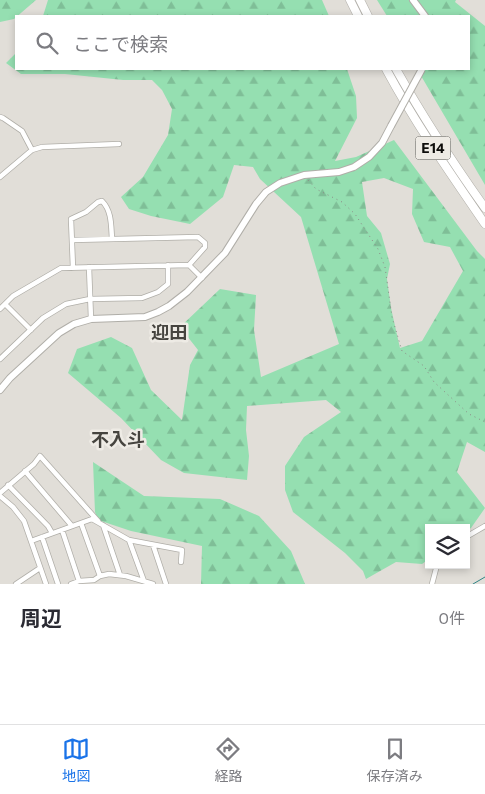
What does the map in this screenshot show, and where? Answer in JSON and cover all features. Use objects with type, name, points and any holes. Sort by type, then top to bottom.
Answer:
[{"type":"highway","points":[[350,0],[358,15]]},
{"type":"highway","points":[[360,0],[368,15]]},
{"type":"highway","name":"E14","points":[[387,70],[429,141],[485,224]]},
{"type":"highway","name":"E14","points":[[397,70],[431,129],[485,208]]},
{"type":"street","points":[[413,0],[424,15]]},
{"type":"street","points":[[0,390],[10,378],[59,333],[74,324],[91,320],[145,317],[169,306],[187,292],[225,254],[256,204],[266,192],[280,184],[304,175],[339,172],[354,167],[369,157],[382,143],[421,70]]},
{"type":"street","points":[[0,117],[22,131],[32,150]]},
{"type":"street","points":[[0,177],[32,150],[119,144]]},
{"type":"street","points":[[73,268],[71,219],[102,201],[105,203],[111,216],[112,239]]},
{"type":"street","points":[[72,240],[198,237],[205,247],[189,265]]},
{"type":"street","points":[[0,359],[43,318],[66,304],[90,299],[142,298],[158,292],[168,284],[168,265]]},
{"type":"street","points":[[0,309],[13,296],[61,268],[189,265],[202,278]]},
{"type":"street","points":[[89,267],[91,320]]},
{"type":"street","points":[[5,304],[31,330]]},
{"type":"street","points":[[46,584],[26,525],[21,516],[0,494],[34,464],[40,456],[102,524],[120,575]]},
{"type":"street","points":[[25,471],[72,526]]},
{"type":"street","points":[[8,485],[48,526],[52,533]]},
{"type":"street","points":[[31,541],[92,519],[129,540],[182,550],[181,562]]},
{"type":"street","points":[[81,523],[100,576]]},
{"type":"street","points":[[470,535],[485,526]]},
{"type":"street","points":[[62,530],[79,581]]},
{"type":"street","points":[[42,537],[58,584]]},
{"type":"street","points":[[129,540],[144,581]]},
{"type":"street","points":[[153,545],[166,584]]},
{"type":"street","points":[[18,583],[40,568]]},
{"type":"street","points":[[432,584],[437,569]]},
{"type":"street","points":[[71,584],[79,581],[94,580],[109,574],[126,576],[154,584]]},
{"type":"path","points":[[304,175],[316,189],[342,202],[355,214],[378,249],[385,268],[392,317],[402,351],[424,366],[434,382],[469,414],[485,422]]},
{"type":"green space","points":[[0,0],[36,0],[19,15],[15,15],[14,19],[0,22]]},
{"type":"green space","points":[[48,0],[322,0],[329,15],[43,15]]},
{"type":"green space","points":[[377,0],[456,0],[455,2],[485,26],[485,185],[418,70],[470,70],[470,15],[386,15]]},
{"type":"green space","points":[[15,54],[15,70],[6,63]]},
{"type":"green space","points":[[16,70],[347,70],[356,96],[357,118],[335,161],[356,157],[394,140],[485,259],[485,452],[467,442],[457,472],[485,508],[471,528],[470,524],[425,524],[425,562],[422,564],[396,562],[366,579],[363,571],[345,553],[293,512],[285,490],[285,466],[304,437],[341,412],[326,400],[247,406],[246,430],[249,456],[247,480],[184,473],[161,460],[121,418],[68,373],[77,349],[111,337],[132,348],[151,390],[182,420],[190,365],[198,350],[180,327],[220,289],[256,295],[254,330],[261,377],[339,344],[301,217],[260,179],[253,167],[234,165],[223,197],[190,224],[151,216],[129,209],[121,197],[143,177],[168,135],[172,109],[162,90],[152,80],[123,80],[65,74],[21,74]],"holes":[[[384,178],[413,189],[412,214],[424,242],[450,247],[463,271],[422,341],[400,348],[387,279],[390,264],[381,233],[367,216],[362,182]]]},
{"type":"green space","points":[[93,462],[144,496],[220,499],[259,516],[291,551],[305,584],[201,584],[202,546],[131,531],[98,520],[95,512]]},
{"type":"waterway","points":[[473,584],[485,577]]},
{"type":"district","name":"迎田","points":[[169,333]]},
{"type":"district","name":"不入斗","points":[[118,440]]}]
